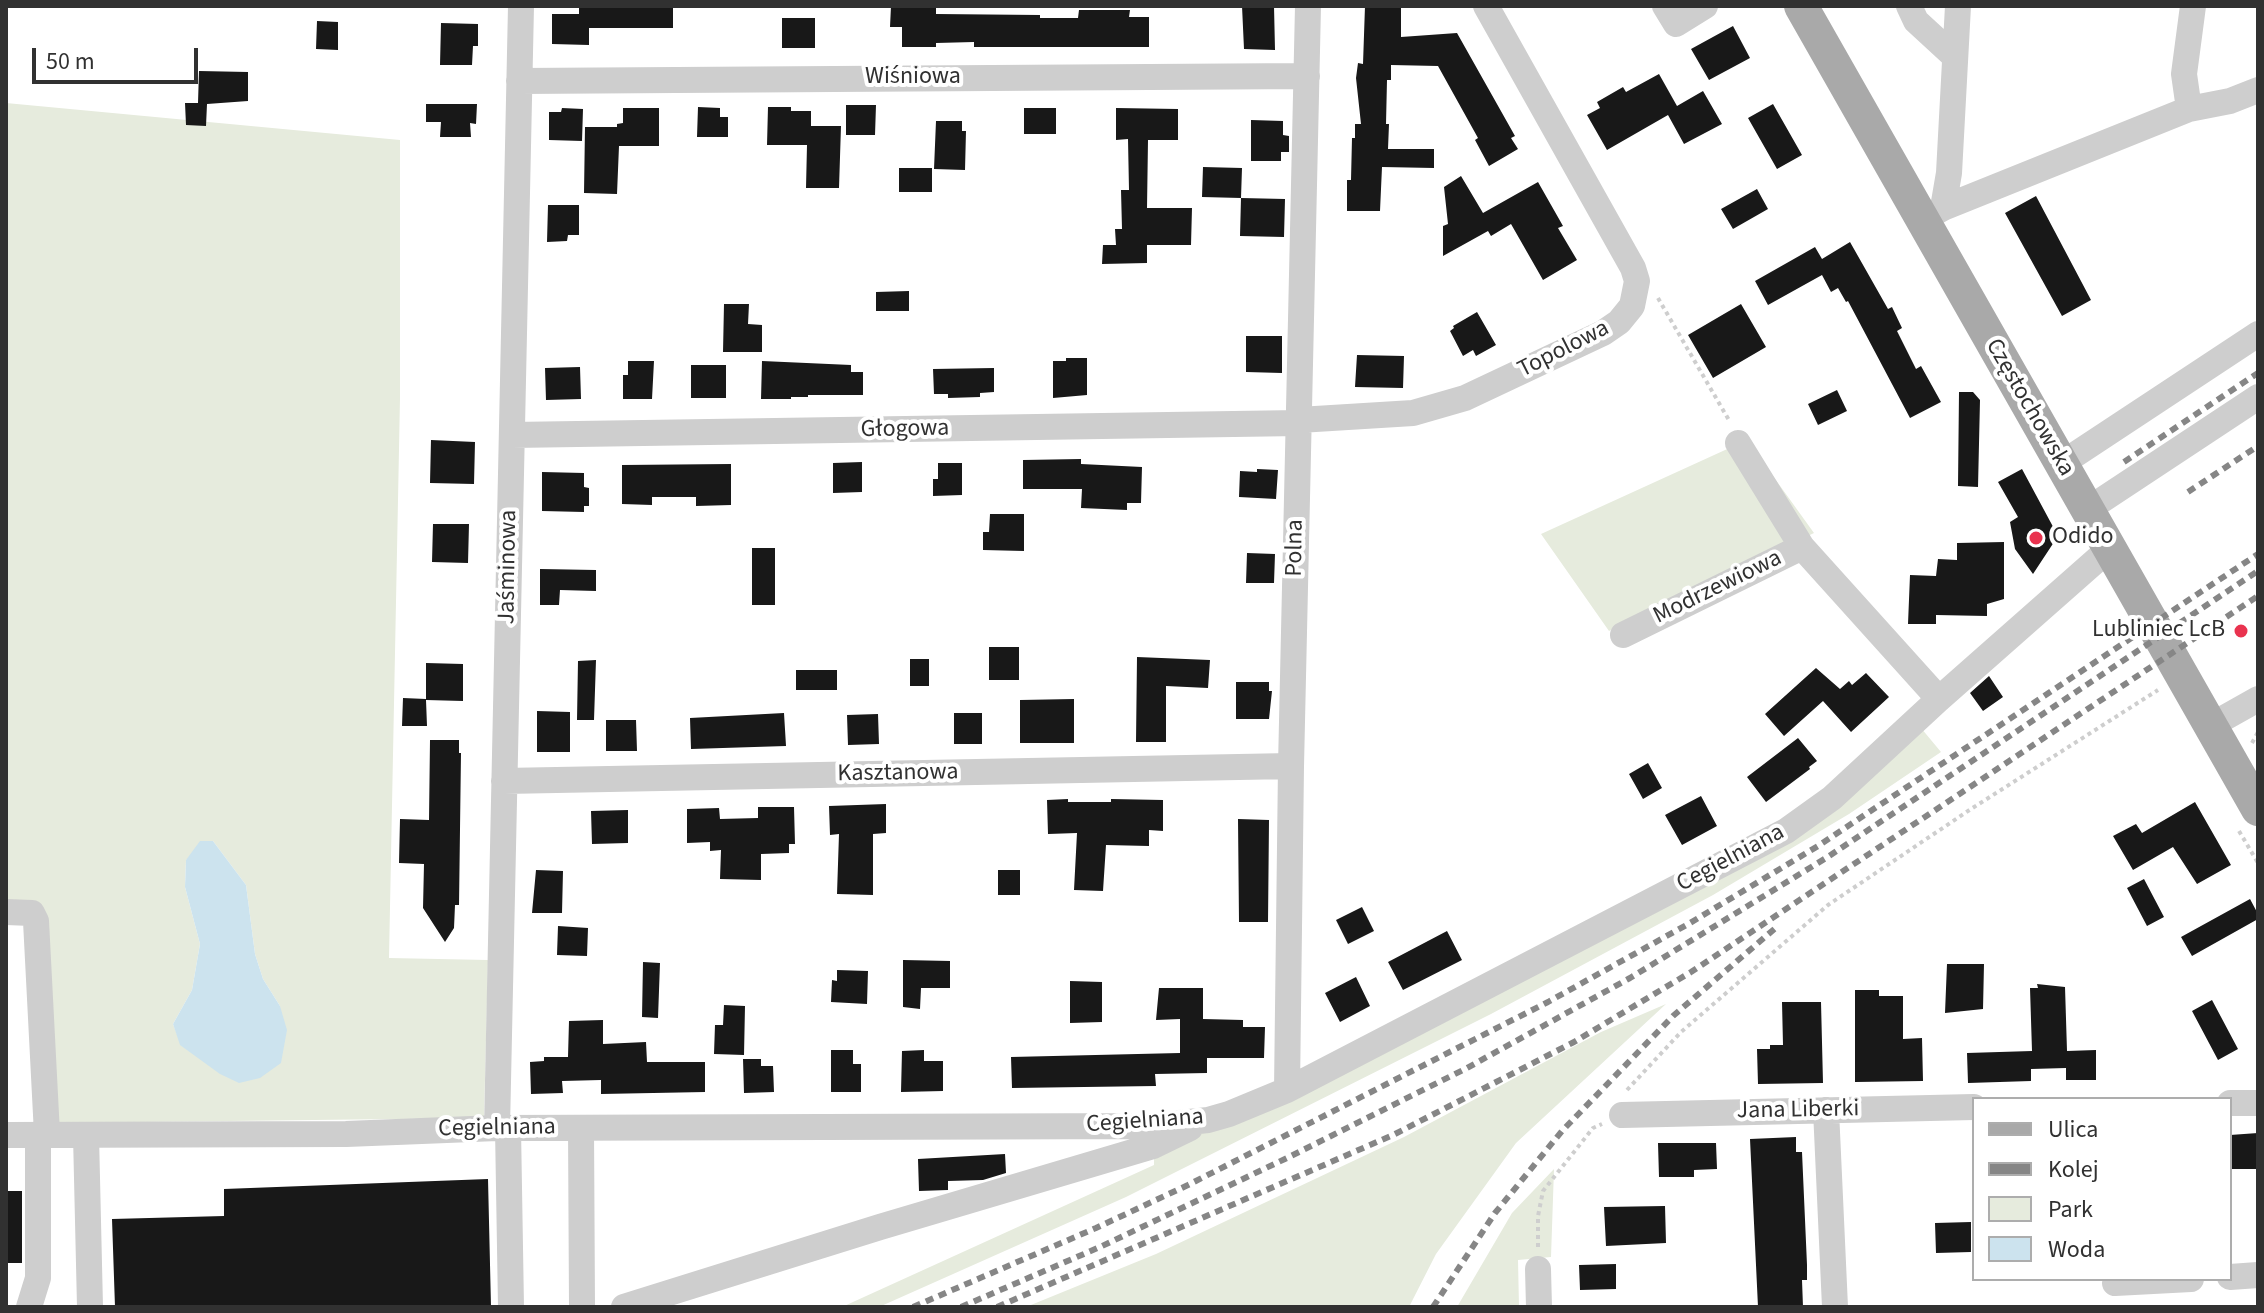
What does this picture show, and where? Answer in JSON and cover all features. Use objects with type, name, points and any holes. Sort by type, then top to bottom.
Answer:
[{"type":"main road","name":"Częstochowska","points":[[1801,6],[1933,214],[2061,464],[2210,726],[2246,815]]},
{"type":"street","name":"Jaśminowa","points":[[511,1307],[503,1128],[504,781],[521,6]]},
{"type":"street","name":"Polna","points":[[1287,1090],[1308,6]]},
{"type":"street","points":[[1486,6],[1624,249],[1637,281]]},
{"type":"street","points":[[1665,6],[1676,24],[1705,6]]},
{"type":"street","points":[[1909,6],[1916,21],[1954,56]]},
{"type":"street","points":[[1933,214],[1949,173],[1958,6]]},
{"type":"street","points":[[2189,109],[2184,74],[2193,6]]},
{"type":"street","name":"Wiśniowa","points":[[519,81],[1307,76]]},
{"type":"street","points":[[1933,214],[2189,109],[2230,101],[2258,90]]},
{"type":"street","name":"Topolowa","points":[[1299,422],[1413,413],[1478,393],[1610,328],[1632,306],[1637,281]]},
{"type":"street","points":[[2061,464],[2258,334]]},
{"type":"street","points":[[2087,510],[2258,397]]},
{"type":"street","name":"Głogowa","points":[[512,435],[1299,422]]},
{"type":"street","points":[[1738,443],[1802,547]]},
{"type":"street","name":"Modrzewiowa","points":[[1623,635],[1802,547],[1939,699]]},
{"type":"street","name":"Cegielniana","points":[[6,1135],[346,1134],[503,1128],[1122,1126],[1208,1120],[1287,1090],[1786,831],[1832,798],[2109,549]]},
{"type":"street","points":[[2210,726],[2258,699]]},
{"type":"street","name":"Kasztanowa","points":[[504,781],[1291,766]]},
{"type":"street","points":[[6,912],[32,913],[36,921],[42,1134],[38,1278],[29,1307]]},
{"type":"street","points":[[2232,1103],[2258,1103]]},
{"type":"street","name":"Jana Liberki","points":[[1616,1109],[1972,1107]]},
{"type":"street","points":[[1826,1110],[1835,1307]]},
{"type":"street","points":[[624,1307],[1153,1146],[1208,1120]]},
{"type":"street","points":[[581,1128],[582,1307]]},
{"type":"street","points":[[86,1135],[90,1307]]},
{"type":"street","points":[[1538,1269],[1539,1307]]},
{"type":"street","points":[[2232,1277],[2258,1275]]},
{"type":"street","points":[[2115,1283],[2153,1281]]},
{"type":"path","points":[[1637,281],[1651,286],[1731,424],[1738,443]]},
{"type":"path","points":[[1538,1269],[1538,1216],[1543,1191],[1593,1128],[1616,1109],[1681,1032],[1828,905],[1971,809],[2166,685]]},
{"type":"path","points":[[2246,815],[2258,863]]},
{"type":"path","points":[[1593,1128],[1616,1109]]},
{"type":"green space","points":[[6,103],[400,140],[400,398],[389,958],[488,960],[484,1118],[58,1123],[42,909],[6,908]],"holes":[[[213,841],[246,885],[255,954],[263,979],[280,1006],[194,1053],[181,1045],[173,1024],[192,990],[200,944],[185,887],[186,860]]]},
{"type":"green space","points":[[1747,440],[1814,533],[1609,631],[1541,534]]},
{"type":"green space","points":[[1921,728],[1941,752],[1849,814],[1713,895],[1491,1014],[1126,1197],[879,1307],[842,1307],[1154,1165],[1154,1152],[1740,866]]},
{"type":"green space","points":[[1666,1004],[1516,1143],[1436,1254],[1409,1307],[1026,1307],[1156,1254],[1404,1137],[1601,1032]]},
{"type":"green space","points":[[1554,1169],[1551,1257],[1518,1260],[1519,1307],[1457,1307],[1512,1213]]},
{"type":"water","points":[[200,841],[213,841],[246,885],[255,954],[263,979],[280,1006],[287,1030],[281,1063],[260,1078],[239,1083],[220,1074],[180,1045],[173,1024],[192,990],[200,944],[185,887],[186,860]]},
{"type":"building","points":[[673,6],[673,28],[589,28],[589,45],[552,44],[552,14],[579,14],[579,8]]},
{"type":"building","points":[[891,6],[936,6],[936,14],[1040,15],[1040,18],[1078,18],[1079,10],[1130,10],[1129,17],[1149,17],[1149,47],[974,47],[974,42],[902,47],[902,27],[890,27]]},
{"type":"building","points":[[1242,6],[1274,6],[1275,50],[1244,49]]},
{"type":"building","points":[[1365,6],[1401,6],[1401,37],[1457,33],[1515,136],[1511,138],[1518,149],[1489,166],[1475,140],[1478,138],[1438,66],[1391,65],[1391,80],[1387,80],[1388,149],[1434,149],[1434,168],[1382,167],[1380,211],[1347,211],[1352,138],[1355,138],[1355,124],[1361,124],[1356,78],[1358,63],[1363,64]]},
{"type":"building","points":[[782,18],[815,18],[815,48],[782,48]]},
{"type":"building","points":[[317,21],[338,22],[338,50],[316,49]]},
{"type":"building","points":[[441,23],[478,24],[478,46],[473,46],[472,65],[440,65]]},
{"type":"building","points":[[1733,26],[1750,58],[1709,80],[1691,49]]},
{"type":"building","points":[[199,71],[248,72],[248,101],[207,104],[206,126],[186,125],[185,103],[198,103]]},
{"type":"building","points":[[1659,74],[1677,106],[1703,91],[1722,124],[1684,144],[1668,115],[1607,150],[1587,115],[1600,108],[1597,102],[1623,87],[1626,92]]},
{"type":"building","points":[[426,104],[477,104],[476,124],[470,123],[471,137],[440,137],[441,122],[426,122]]},
{"type":"building","points":[[1773,104],[1802,155],[1777,169],[1748,118]]},
{"type":"building","points":[[846,105],[876,105],[875,135],[846,135]]},
{"type":"building","points":[[698,107],[720,108],[720,117],[728,117],[728,137],[697,137]]},
{"type":"building","points":[[768,107],[811,111],[811,126],[841,126],[839,188],[806,188],[807,145],[767,145]]},
{"type":"building","points":[[562,108],[583,109],[582,141],[549,140],[549,112],[561,112]]},
{"type":"building","points":[[623,108],[659,108],[659,146],[619,146],[617,194],[584,193],[585,127],[617,127],[617,124],[623,123]]},
{"type":"building","points":[[1024,108],[1056,108],[1056,134],[1024,134]]},
{"type":"building","points":[[1116,108],[1178,109],[1178,140],[1148,140],[1147,208],[1192,208],[1191,245],[1147,245],[1147,263],[1102,264],[1103,245],[1116,245],[1115,229],[1122,229],[1121,190],[1129,190],[1128,139],[1116,140]]},
{"type":"building","points":[[1251,120],[1283,121],[1283,135],[1289,136],[1289,152],[1281,152],[1281,161],[1251,161]]},
{"type":"building","points":[[936,121],[962,121],[962,131],[966,131],[965,170],[934,169]]},
{"type":"building","points":[[1203,167],[1242,168],[1241,198],[1202,197]]},
{"type":"building","points":[[899,168],[932,168],[932,192],[899,192]]},
{"type":"building","points":[[1461,176],[1483,213],[1538,182],[1563,226],[1558,228],[1577,260],[1543,280],[1511,224],[1491,236],[1488,231],[1443,256],[1443,226],[1448,224],[1444,187]]},
{"type":"building","points":[[1757,189],[1768,209],[1733,229],[1721,209]]},
{"type":"building","points":[[2036,196],[2091,300],[2062,316],[2005,213]]},
{"type":"building","points":[[1241,198],[1285,199],[1284,237],[1240,236]]},
{"type":"building","points":[[548,205],[579,205],[579,235],[568,235],[567,241],[547,242]]},
{"type":"building","points":[[1850,242],[1888,309],[1892,307],[1902,328],[1897,331],[1916,369],[1921,366],[1941,402],[1910,418],[1848,301],[1838,288],[1831,292],[1822,275],[1768,305],[1755,281],[1815,247],[1822,259]]},
{"type":"building","points":[[909,291],[909,311],[876,311],[876,292]]},
{"type":"building","points":[[724,304],[749,304],[748,324],[762,325],[762,352],[723,352]]},
{"type":"building","points":[[1741,304],[1766,347],[1713,378],[1688,335]]},
{"type":"building","points":[[1477,312],[1496,345],[1476,356],[1473,350],[1463,356],[1450,331]]},
{"type":"building","points":[[1246,336],[1282,336],[1282,373],[1246,372]]},
{"type":"building","points":[[1357,355],[1404,356],[1403,388],[1355,387]]},
{"type":"building","points":[[1066,358],[1087,358],[1087,395],[1053,398],[1053,361],[1066,361]]},
{"type":"building","points":[[628,361],[654,361],[652,399],[623,399],[623,375],[628,375]]},
{"type":"building","points":[[762,361],[851,365],[851,372],[863,372],[863,395],[761,399]]},
{"type":"building","points":[[691,365],[726,365],[726,398],[691,398]]},
{"type":"building","points":[[580,367],[581,399],[546,400],[545,368]]},
{"type":"building","points":[[994,368],[994,392],[980,393],[980,397],[948,398],[948,394],[934,394],[933,369]]},
{"type":"building","points":[[1837,390],[1847,411],[1818,425],[1808,404]]},
{"type":"building","points":[[1959,392],[1973,392],[1980,400],[1978,487],[1958,486]]},
{"type":"building","points":[[431,440],[475,442],[474,484],[430,483]]},
{"type":"building","points":[[1081,459],[1081,464],[1142,467],[1141,503],[1127,503],[1127,510],[1081,508],[1082,489],[1023,489],[1023,460]]},
{"type":"building","points":[[862,462],[862,492],[833,493],[833,463]]},
{"type":"building","points":[[938,463],[962,463],[962,495],[933,496],[933,479],[938,479]]},
{"type":"building","points":[[731,464],[731,505],[696,506],[696,497],[652,497],[652,505],[622,504],[622,465]]},
{"type":"building","points":[[1257,469],[1278,470],[1276,499],[1239,497],[1240,471],[1257,472]]},
{"type":"building","points":[[2022,469],[2058,536],[2033,574],[2015,549],[2010,522],[2018,517],[1998,482]]},
{"type":"building","points":[[542,472],[584,473],[584,487],[589,488],[589,506],[584,506],[584,512],[542,511]]},
{"type":"building","points":[[990,514],[1024,514],[1024,551],[983,550],[983,532],[989,532]]},
{"type":"building","points":[[433,524],[469,524],[468,563],[432,562]]},
{"type":"building","points":[[2004,542],[2004,599],[1987,604],[1987,616],[1936,615],[1936,624],[1908,624],[1910,575],[1936,576],[1938,559],[1957,560],[1957,543]]},
{"type":"building","points":[[752,548],[775,548],[775,605],[752,605]]},
{"type":"building","points":[[1247,553],[1275,554],[1274,583],[1246,583]]},
{"type":"building","points":[[540,569],[596,570],[596,591],[560,590],[559,605],[540,605]]},
{"type":"building","points":[[989,647],[1019,647],[1019,680],[989,680]]},
{"type":"building","points":[[1137,657],[1210,660],[1208,688],[1166,686],[1166,742],[1136,742]]},
{"type":"building","points":[[910,659],[929,659],[929,686],[910,686]]},
{"type":"building","points":[[596,660],[594,720],[577,720],[578,661]]},
{"type":"building","points":[[426,663],[463,664],[463,701],[426,700],[427,726],[402,726],[403,698],[426,699]]},
{"type":"building","points":[[1816,668],[1840,689],[1849,681],[1852,685],[1866,673],[1889,697],[1851,732],[1823,701],[1784,736],[1765,714]]},
{"type":"building","points":[[796,670],[837,670],[837,690],[796,690]]},
{"type":"building","points":[[1989,676],[2003,697],[1983,711],[1970,693]]},
{"type":"building","points":[[1236,682],[1269,682],[1269,691],[1272,691],[1269,719],[1236,719]]},
{"type":"building","points":[[1074,699],[1074,743],[1020,743],[1020,700]]},
{"type":"building","points":[[537,711],[570,712],[570,752],[537,752]]},
{"type":"building","points":[[784,713],[786,746],[691,749],[690,718]]},
{"type":"building","points":[[954,713],[982,713],[982,744],[954,744]]},
{"type":"building","points":[[878,714],[879,744],[848,745],[847,715]]},
{"type":"building","points":[[606,720],[636,720],[637,751],[606,751]]},
{"type":"building","points":[[1798,738],[1817,761],[1766,802],[1747,777]]},
{"type":"building","points":[[430,740],[459,740],[461,753],[459,905],[455,905],[454,928],[445,942],[423,908],[424,864],[399,863],[400,819],[429,820]]},
{"type":"building","points":[[1648,763],[1662,788],[1643,799],[1629,774]]},
{"type":"building","points":[[1701,796],[1717,826],[1682,845],[1665,815]]},
{"type":"building","points":[[1068,799],[1068,802],[1163,800],[1163,831],[1149,830],[1149,846],[1106,845],[1103,891],[1074,890],[1077,833],[1048,834],[1047,800]]},
{"type":"building","points":[[2195,802],[2231,865],[2197,884],[2173,847],[2133,870],[2113,836],[2136,824],[2142,833]]},
{"type":"building","points":[[886,804],[886,833],[873,834],[873,895],[837,894],[839,834],[830,835],[829,806]]},
{"type":"building","points":[[758,807],[794,807],[795,844],[789,844],[789,853],[761,854],[761,880],[720,879],[721,850],[710,851],[710,842],[687,843],[687,809],[719,808],[720,819],[758,818]]},
{"type":"building","points":[[628,810],[628,843],[592,844],[591,811]]},
{"type":"building","points":[[1238,819],[1269,820],[1268,922],[1239,922]]},
{"type":"building","points":[[536,870],[563,871],[562,913],[532,913]]},
{"type":"building","points":[[998,870],[1020,870],[1020,895],[998,895]]},
{"type":"building","points":[[2144,879],[2164,917],[2147,926],[2127,888]]},
{"type":"building","points":[[2250,899],[2258,919],[2192,956],[2181,937]]},
{"type":"building","points":[[1362,907],[1374,931],[1348,944],[1336,920]]},
{"type":"building","points":[[558,926],[588,928],[587,956],[557,955]]},
{"type":"building","points":[[1447,931],[1462,960],[1403,990],[1388,962]]},
{"type":"building","points":[[903,960],[950,961],[950,988],[921,988],[920,1009],[903,1007]]},
{"type":"building","points":[[643,962],[660,963],[658,1018],[642,1017]]},
{"type":"building","points":[[1947,964],[1984,964],[1983,1009],[1945,1013]]},
{"type":"building","points":[[837,970],[868,971],[867,1004],[831,1002],[832,980],[837,981]]},
{"type":"building","points":[[1356,977],[1370,1006],[1340,1022],[1325,993]]},
{"type":"building","points":[[1070,981],[1102,982],[1102,1022],[1070,1023]]},
{"type":"building","points":[[2037,984],[2065,987],[2067,1051],[2096,1050],[2096,1080],[2066,1080],[2066,1068],[2031,1069],[2031,1081],[1968,1083],[1967,1053],[2032,1051],[2030,988],[2038,988]]},
{"type":"building","points":[[1159,988],[1203,988],[1203,1019],[1243,1020],[1243,1027],[1265,1027],[1264,1058],[1207,1058],[1207,1073],[1155,1074],[1156,1086],[1012,1088],[1011,1057],[1180,1053],[1180,1019],[1156,1020]]},
{"type":"building","points":[[1855,990],[1879,990],[1879,996],[1903,996],[1903,1039],[1922,1038],[1923,1081],[1855,1082]]},
{"type":"building","points":[[2212,1000],[2238,1049],[2218,1060],[2192,1011]]},
{"type":"building","points":[[1782,1002],[1821,1002],[1823,1083],[1758,1084],[1757,1049],[1783,1045]]},
{"type":"building","points":[[724,1005],[745,1006],[744,1055],[714,1054],[715,1025],[723,1025]]},
{"type":"building","points":[[603,1020],[603,1044],[646,1042],[647,1062],[705,1062],[705,1092],[601,1094],[601,1080],[562,1081],[563,1093],[531,1094],[530,1062],[544,1061],[544,1057],[568,1057],[569,1021]]},
{"type":"building","points":[[831,1050],[853,1050],[853,1064],[861,1064],[861,1092],[831,1092]]},
{"type":"building","points":[[924,1050],[924,1061],[943,1061],[943,1091],[901,1092],[902,1051]]},
{"type":"building","points":[[743,1059],[761,1059],[761,1066],[773,1066],[774,1092],[744,1093]]},
{"type":"building","points":[[2258,1133],[2258,1169],[2232,1169],[2232,1135]]},
{"type":"building","points":[[1796,1137],[1796,1152],[1802,1152],[1807,1265],[1807,1280],[1802,1280],[1803,1307],[1758,1307],[1750,1139]]},
{"type":"building","points":[[1658,1143],[1716,1143],[1717,1169],[1694,1170],[1694,1177],[1659,1177]]},
{"type":"building","points":[[1005,1154],[1006,1173],[983,1180],[948,1181],[948,1190],[919,1191],[918,1159]]},
{"type":"building","points":[[488,1179],[491,1307],[115,1307],[112,1219],[224,1216],[224,1189]]},
{"type":"building","points":[[6,1191],[22,1191],[22,1263],[6,1263]]},
{"type":"building","points":[[1665,1206],[1666,1243],[1606,1246],[1604,1207]]},
{"type":"building","points":[[1971,1222],[1971,1252],[1936,1253],[1935,1223]]},
{"type":"building","points":[[1616,1264],[1616,1289],[1580,1290],[1579,1265]]},
{"type":"railway","points":[[2124,462],[2258,373]]},
{"type":"railway","points":[[2188,492],[2258,446]]},
{"type":"railway","points":[[913,1307],[1188,1185],[1548,1002],[1690,923],[1818,846],[2258,554]]},
{"type":"railway","points":[[961,1307],[1100,1247],[1289,1157],[1467,1068],[1630,978],[1826,858],[2258,571]]},
{"type":"railway","points":[[997,1307],[1393,1135],[1574,1042],[1691,972],[2258,596]]},
{"type":"railway","points":[[1433,1307],[1495,1213],[1562,1131],[1673,1016],[1779,925]]},
{"type":"place","name":"Odido","points":[[2036,538]]},
{"type":"place","name":"Lubliniec LcB","points":[[2241,631]]}]
